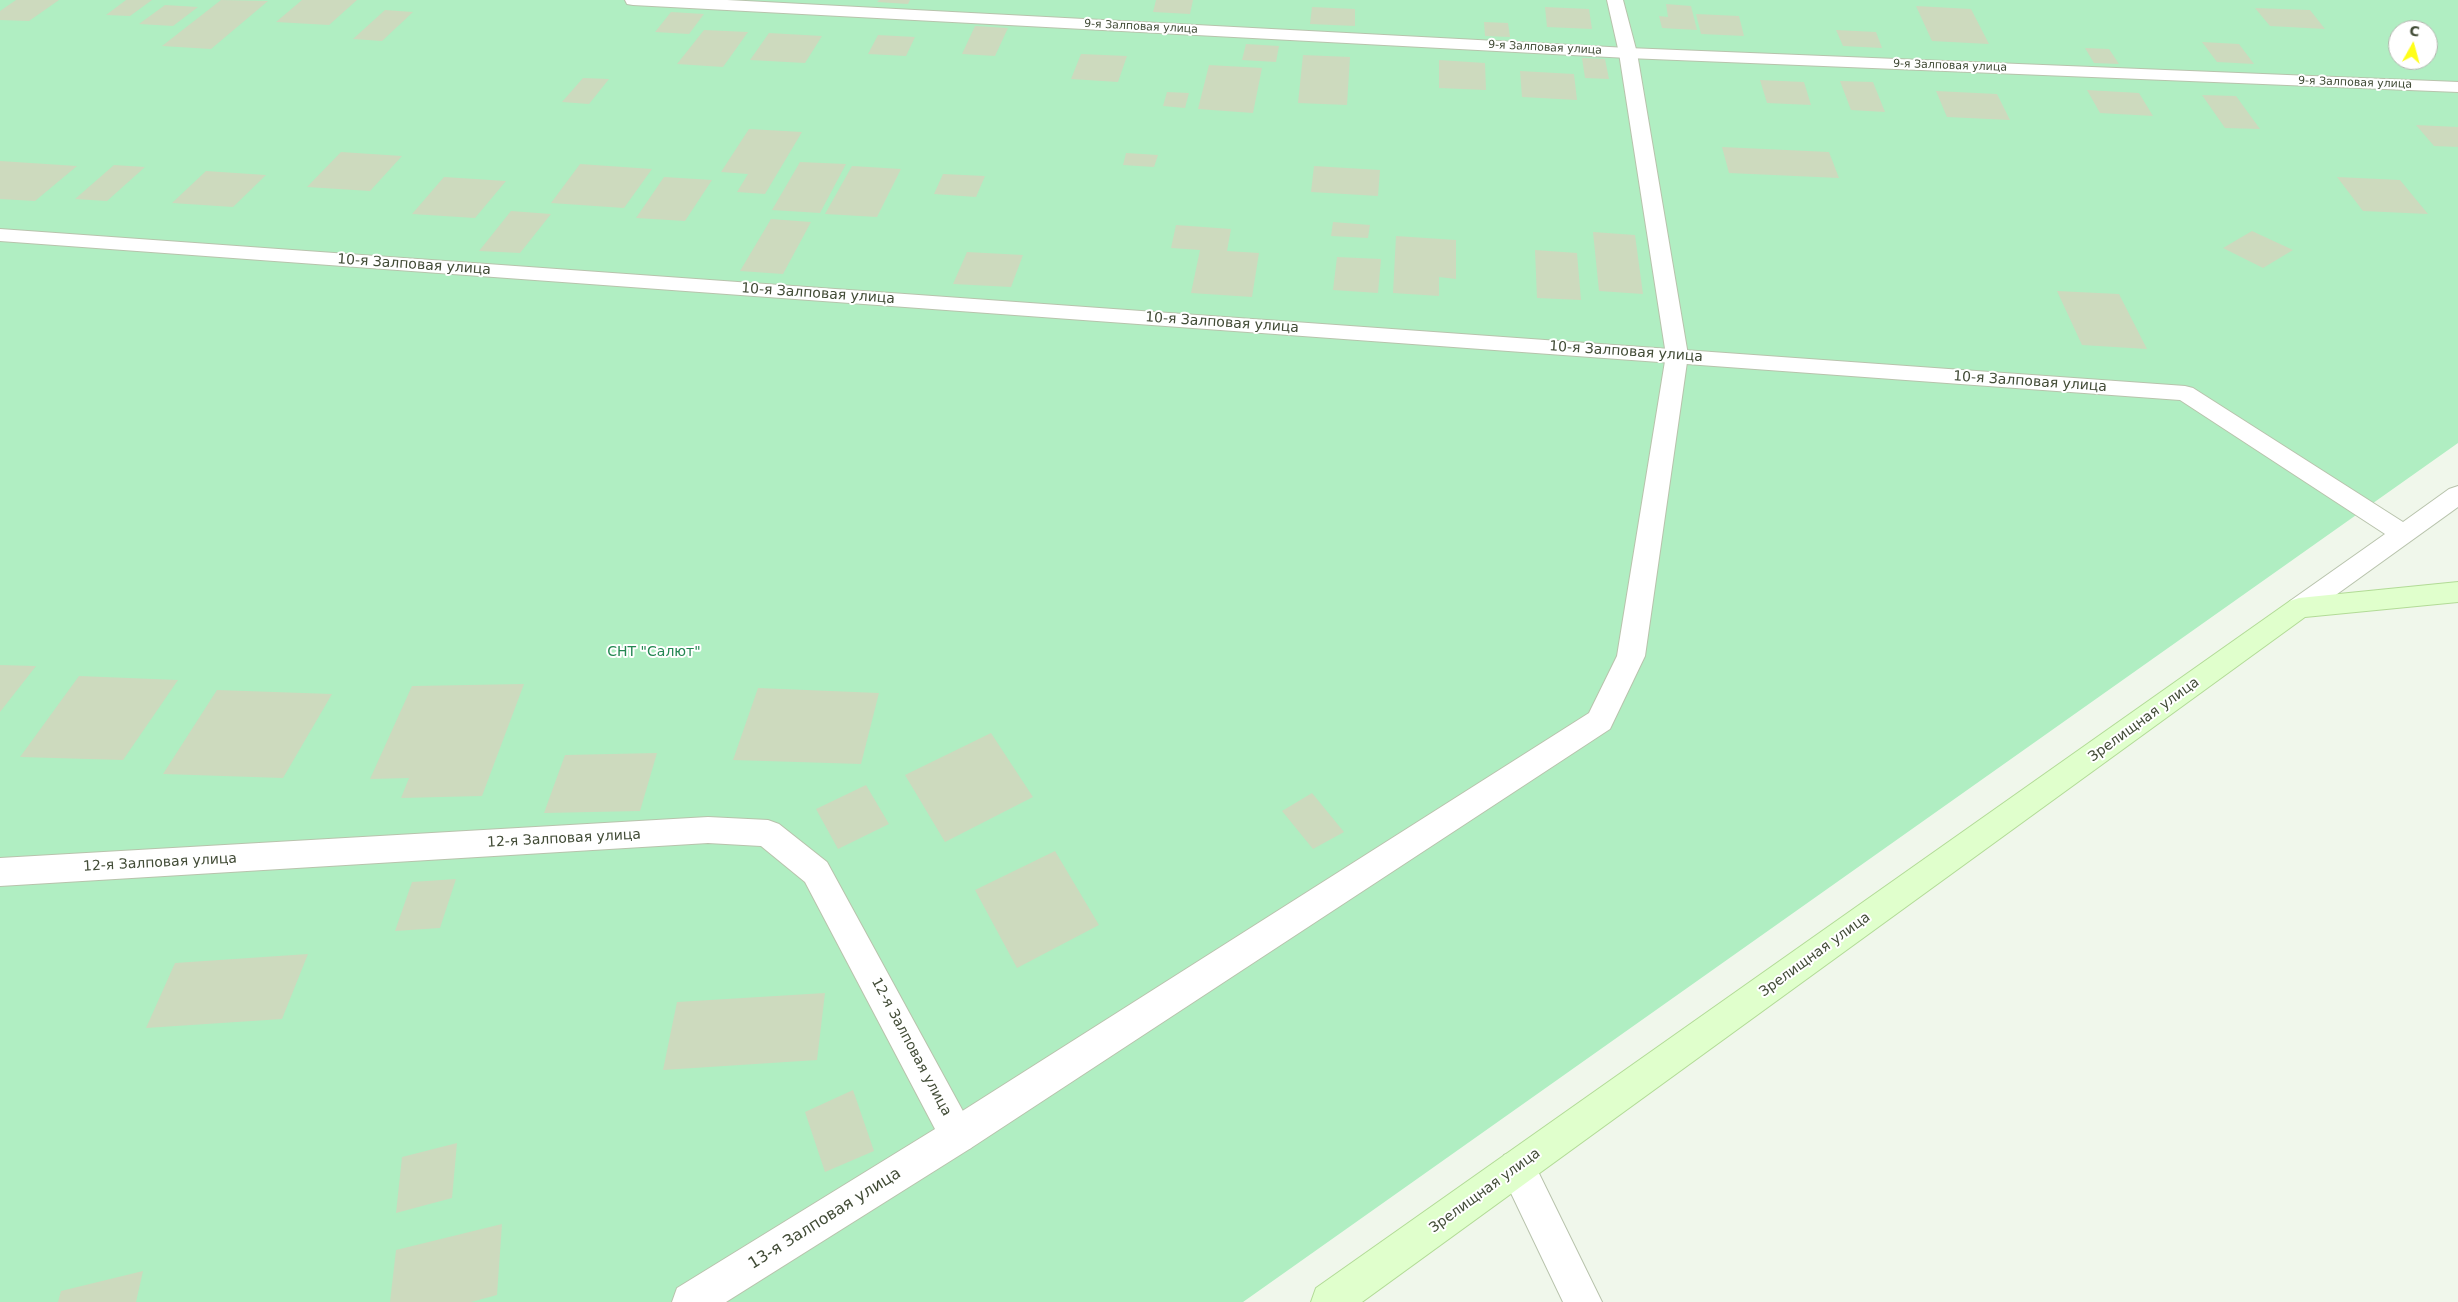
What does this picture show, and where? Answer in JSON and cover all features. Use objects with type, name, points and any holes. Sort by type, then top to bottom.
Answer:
[{"type":"street","name":"9-я Залповая улица","points":[[633,0],[1628,53],[2458,87]]},
{"type":"street","name":"13-я Залповая улица","points":[[691,1302],[958,1135],[1600,721],[1632,656],[1677,355],[1628,53],[1615,0]]},
{"type":"street","name":"10-я Залповая улица","points":[[0,235],[2185,393],[2403,534]]},
{"type":"street","name":"Зрелищная улица","points":[[1330,1302],[2458,495]]},
{"type":"street","name":"Зрелищная улица","points":[[2299,608],[2458,592]]},
{"type":"street","name":"12-я Залповая улица","points":[[0,872],[708,830],[768,833],[816,872],[958,1135]]},
{"type":"street","points":[[1517,1168],[1583,1302]]},
{"type":"green space","name":"СНТ \"Салют\"","points":[[0,0],[2458,0],[2458,443],[1243,1302],[0,1302]]},
{"type":"building","points":[[16,0],[59,0],[29,21],[0,20],[0,11]]},
{"type":"building","points":[[126,0],[152,0],[130,16],[106,15]]},
{"type":"building","points":[[221,0],[268,1],[211,49],[162,46]]},
{"type":"building","points":[[302,0],[357,0],[329,25],[276,22]]},
{"type":"building","points":[[879,0],[910,0],[908,4],[877,2]]},
{"type":"building","points":[[1156,0],[1193,0],[1190,14],[1153,12]]},
{"type":"building","points":[[1666,4],[1691,6],[1697,30],[1662,28],[1659,16],[1668,17]]},
{"type":"building","points":[[165,5],[198,7],[173,26],[139,24]]},
{"type":"building","points":[[1916,6],[1971,9],[1989,44],[1932,41]]},
{"type":"building","points":[[1312,7],[1355,9],[1355,26],[1310,24]]},
{"type":"building","points":[[1545,7],[1589,9],[1592,29],[1547,27]]},
{"type":"building","points":[[2255,8],[2310,10],[2325,29],[2270,26]]},
{"type":"building","points":[[385,10],[413,12],[382,41],[353,39]]},
{"type":"building","points":[[671,12],[704,14],[689,34],[655,32]]},
{"type":"building","points":[[1696,14],[1739,16],[1744,36],[1701,34]]},
{"type":"building","points":[[1484,22],[1508,23],[1510,37],[1485,36]]},
{"type":"building","points":[[975,26],[1008,28],[995,56],[962,54]]},
{"type":"building","points":[[704,30],[748,32],[723,67],[677,64]]},
{"type":"building","points":[[1836,30],[1876,32],[1882,48],[1843,46]]},
{"type":"building","points":[[769,33],[822,36],[805,63],[750,60]]},
{"type":"building","points":[[878,35],[915,37],[906,56],[868,54]]},
{"type":"building","points":[[2202,42],[2239,44],[2254,64],[2217,62]]},
{"type":"building","points":[[1246,44],[1279,46],[1276,62],[1242,60]]},
{"type":"building","points":[[2085,48],[2109,49],[2119,64],[2094,63]]},
{"type":"building","points":[[1081,54],[1127,56],[1118,82],[1071,79]]},
{"type":"building","points":[[1303,55],[1350,57],[1347,105],[1298,103]]},
{"type":"building","points":[[1582,58],[1605,59],[1609,79],[1585,78]]},
{"type":"building","points":[[1439,60],[1485,63],[1486,90],[1439,88]]},
{"type":"building","points":[[1209,65],[1262,68],[1253,113],[1198,109]]},
{"type":"building","points":[[1520,71],[1574,74],[1577,100],[1522,97]]},
{"type":"building","points":[[583,78],[609,79],[589,104],[562,102]]},
{"type":"building","points":[[1760,80],[1804,82],[1811,105],[1767,103]]},
{"type":"building","points":[[1840,81],[1873,82],[1885,112],[1851,110]]},
{"type":"building","points":[[2087,90],[2139,93],[2153,116],[2100,113]]},
{"type":"building","points":[[1936,91],[1997,94],[2010,120],[1947,117]]},
{"type":"building","points":[[1167,92],[1189,93],[1185,108],[1163,106]]},
{"type":"building","points":[[2202,95],[2236,96],[2260,129],[2225,128]]},
{"type":"building","points":[[2416,125],[2458,127],[2458,147],[2434,146]]},
{"type":"building","points":[[749,129],[802,132],[765,194],[737,192],[748,174],[721,172]]},
{"type":"building","points":[[1722,147],[1829,152],[1839,178],[1729,173]]},
{"type":"building","points":[[341,152],[402,156],[370,191],[307,187]]},
{"type":"building","points":[[1126,153],[1158,155],[1154,167],[1123,165]]},
{"type":"building","points":[[0,161],[77,166],[35,201],[0,199]]},
{"type":"building","points":[[800,162],[846,164],[820,213],[772,210]]},
{"type":"building","points":[[580,164],[652,169],[624,208],[551,203]]},
{"type":"building","points":[[114,165],[145,167],[107,201],[75,199]]},
{"type":"building","points":[[852,166],[901,169],[877,217],[825,214]]},
{"type":"building","points":[[1314,166],[1380,170],[1378,196],[1311,192]]},
{"type":"building","points":[[206,171],[266,175],[233,207],[172,203]]},
{"type":"building","points":[[943,174],[985,176],[976,197],[934,194]]},
{"type":"building","points":[[444,177],[506,181],[475,218],[412,214]]},
{"type":"building","points":[[664,177],[712,180],[685,221],[636,218]]},
{"type":"building","points":[[2337,177],[2400,180],[2428,214],[2363,211]]},
{"type":"building","points":[[511,211],[551,214],[520,253],[479,251]]},
{"type":"building","points":[[771,219],[811,222],[783,274],[740,271]]},
{"type":"building","points":[[1333,222],[1370,225],[1368,238],[1331,236]]},
{"type":"building","points":[[1176,225],[1231,229],[1227,251],[1259,253],[1252,297],[1191,293],[1200,250],[1171,248]]},
{"type":"building","points":[[2252,231],[2293,250],[2263,268],[2223,248]]},
{"type":"building","points":[[1593,232],[1635,235],[1643,294],[1599,291]]},
{"type":"building","points":[[1396,236],[1456,240],[1456,279],[1439,277],[1439,296],[1393,293]]},
{"type":"building","points":[[1535,250],[1577,253],[1581,300],[1537,298]]},
{"type":"building","points":[[967,252],[1023,255],[1011,287],[953,284]]},
{"type":"building","points":[[1337,257],[1381,259],[1378,293],[1333,290]]},
{"type":"building","points":[[2057,291],[2119,294],[2147,349],[2082,345]]},
{"type":"building","points":[[0,665],[36,666],[0,712]]},
{"type":"building","points":[[79,676],[178,680],[123,760],[20,757]]},
{"type":"building","points":[[524,684],[482,796],[401,798],[409,778],[370,779],[412,686]]},
{"type":"building","points":[[758,688],[879,693],[861,764],[733,760]]},
{"type":"building","points":[[217,690],[332,694],[283,778],[163,774]]},
{"type":"building","points":[[991,733],[1033,797],[945,842],[905,775]]},
{"type":"building","points":[[657,753],[640,811],[544,813],[565,755]]},
{"type":"building","points":[[866,785],[889,824],[838,849],[816,809]]},
{"type":"building","points":[[1312,793],[1344,832],[1313,849],[1282,811]]},
{"type":"building","points":[[1055,851],[1099,925],[1017,968],[975,890]]},
{"type":"building","points":[[456,879],[440,928],[395,931],[412,882]]},
{"type":"building","points":[[308,954],[282,1019],[146,1028],[175,963]]},
{"type":"building","points":[[825,993],[817,1060],[663,1070],[677,1002]]},
{"type":"building","points":[[853,1090],[874,1151],[825,1172],[805,1112]]},
{"type":"building","points":[[457,1143],[452,1198],[396,1213],[402,1157]]},
{"type":"building","points":[[502,1224],[497,1295],[471,1302],[390,1302],[396,1250]]},
{"type":"building","points":[[143,1271],[136,1302],[58,1302],[61,1291]]}]
